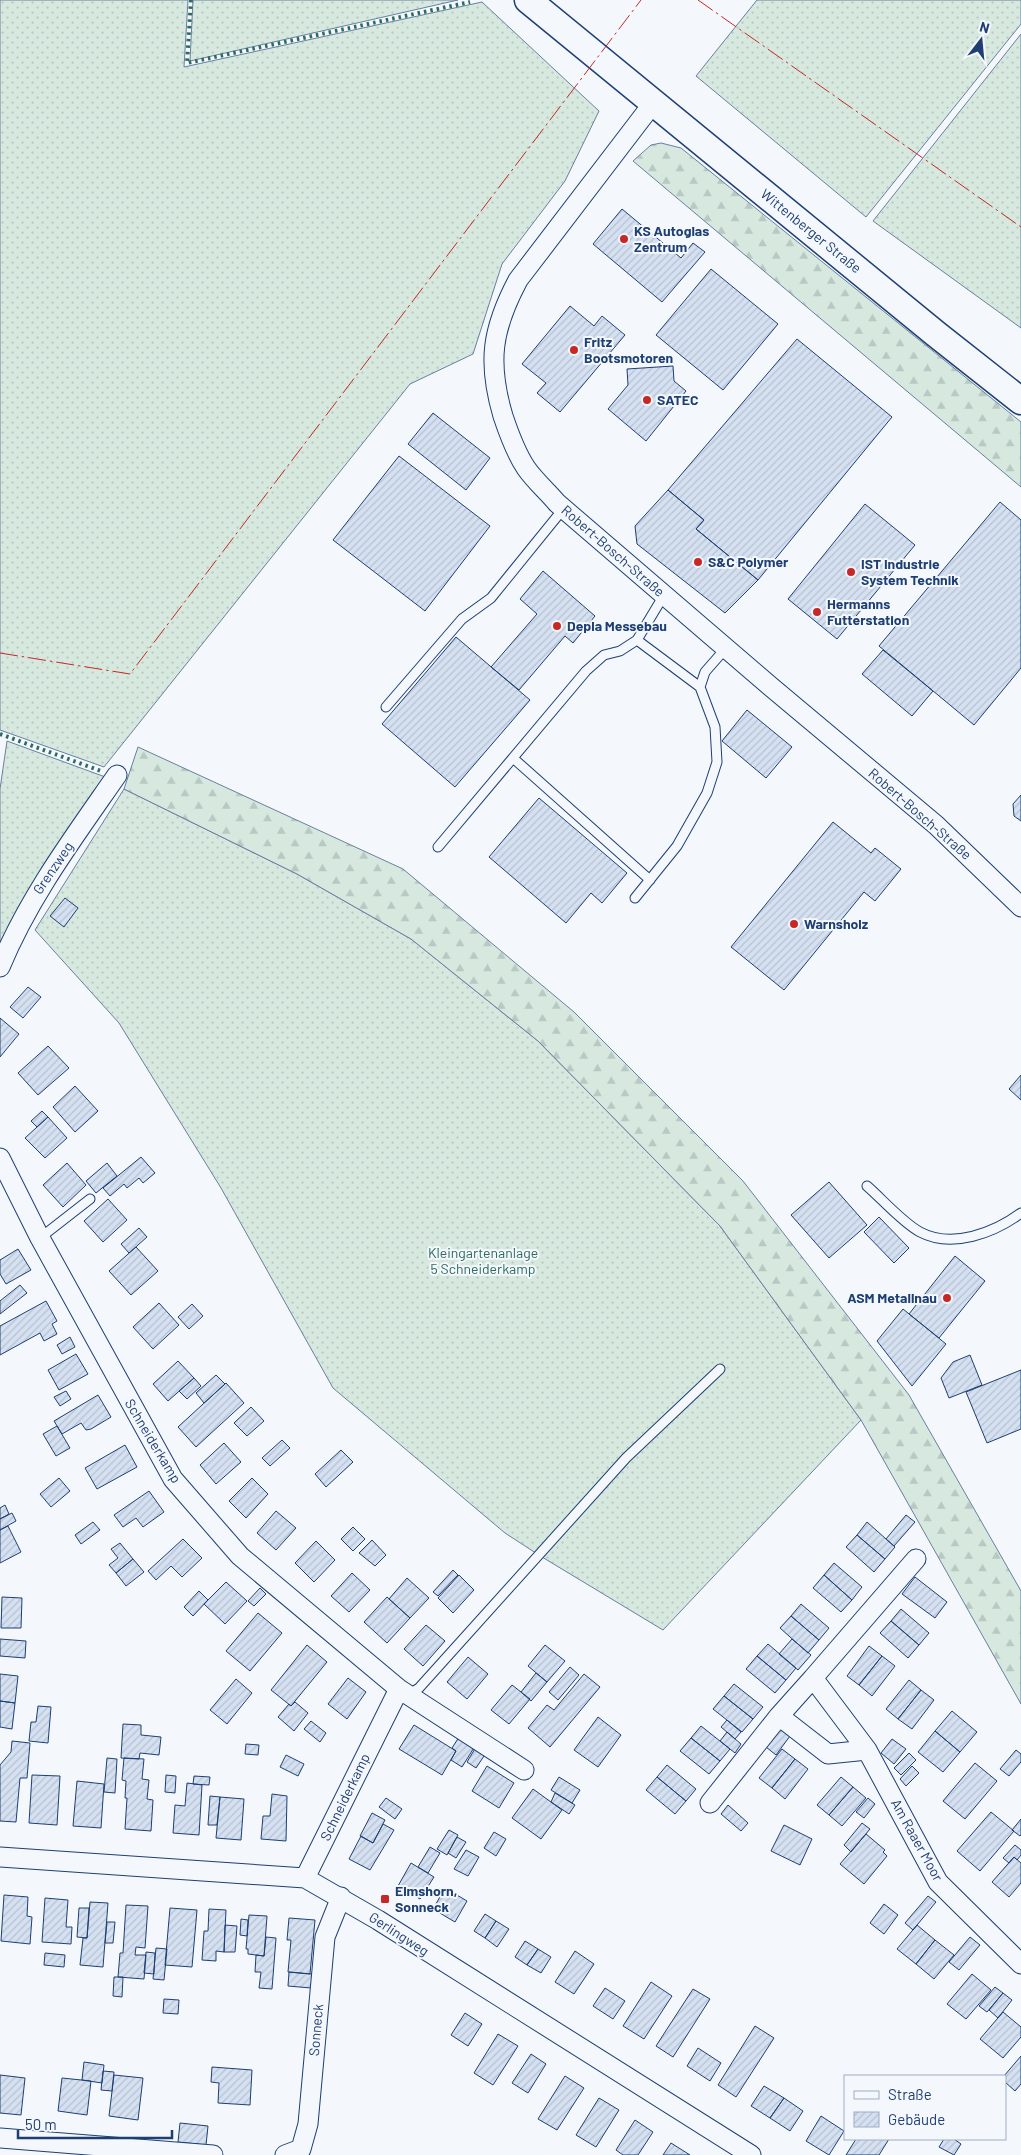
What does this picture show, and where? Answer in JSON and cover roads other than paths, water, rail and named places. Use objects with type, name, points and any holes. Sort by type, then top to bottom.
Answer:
[{"type":"main road","name":"Wittenberger Straße","points":[[528,0],[1021,401]]},
{"type":"street","name":"Robert-Bosch-Straße","points":[[654,102],[518,280],[505,304],[495,338],[493,368],[498,399],[509,435],[526,468],[564,508],[936,825],[1021,907]]},
{"type":"street","name":"Grenzweg","points":[[0,967],[13,934],[40,887],[117,775]]},
{"type":"street","name":"Schneiderkamp","points":[[0,1158],[40,1238],[173,1479],[240,1556],[404,1692],[524,1770]]},
{"type":"street","points":[[710,1803],[779,1716],[916,1560]]},
{"type":"street","name":"Am Raaer Moor","points":[[813,1678],[867,1750],[938,1882],[1021,1964]]},
{"type":"street","name":"Schneiderkamp","points":[[305,1878],[404,1692]]},
{"type":"street","points":[[779,1716],[828,1754],[867,1750]]},
{"type":"street","name":"Gerlingweg","points":[[0,1857],[305,1878],[341,1897],[751,2155]]},
{"type":"street","name":"Sonneck","points":[[285,2155],[301,2149],[308,2124],[325,1937],[341,1897]]},
{"type":"street","points":[[0,2138],[213,2155]]},
{"type":"lane","points":[[386,707],[462,619],[491,598],[564,508]]},
{"type":"lane","points":[[438,847],[586,671],[604,655],[620,651],[637,640],[664,595]]},
{"type":"lane","points":[[635,898],[677,846],[707,793],[717,762],[715,727],[700,687],[637,640]]},
{"type":"lane","points":[[700,687],[705,672],[726,648]]},
{"type":"lane","points":[[513,758],[650,880]]},
{"type":"lane","points":[[867,1186],[919,1231],[937,1239],[958,1239],[981,1234],[1008,1223],[1021,1213]]},
{"type":"lane","points":[[40,1238],[90,1199]]},
{"type":"lane","points":[[404,1692],[419,1688],[626,1458],[720,1369]]},
{"type":"place","name":"KS Autoglas Zentrum","points":[[624,239]]},
{"type":"place","name":"Fritz Bootsmotoren","points":[[574,350]]},
{"type":"place","name":"SATEC","points":[[647,400]]},
{"type":"place","name":"S&C Polymer","points":[[698,562]]},
{"type":"place","name":"IST Industrie System Technik","points":[[851,572]]},
{"type":"place","name":"Hermanns Futterstation","points":[[817,612]]},
{"type":"place","name":"Depla Messebau","points":[[557,626]]},
{"type":"place","name":"Warnsholz","points":[[794,924]]},
{"type":"place","name":"ASM Metallnau","points":[[947,1298]]},
{"type":"place","name":"Elmshorn, Sonneck","points":[[385,1899]]},
{"type":"park label","name":"Kleingartenanlage 5 Schneiderkamp","points":[[483,1262]]}]
